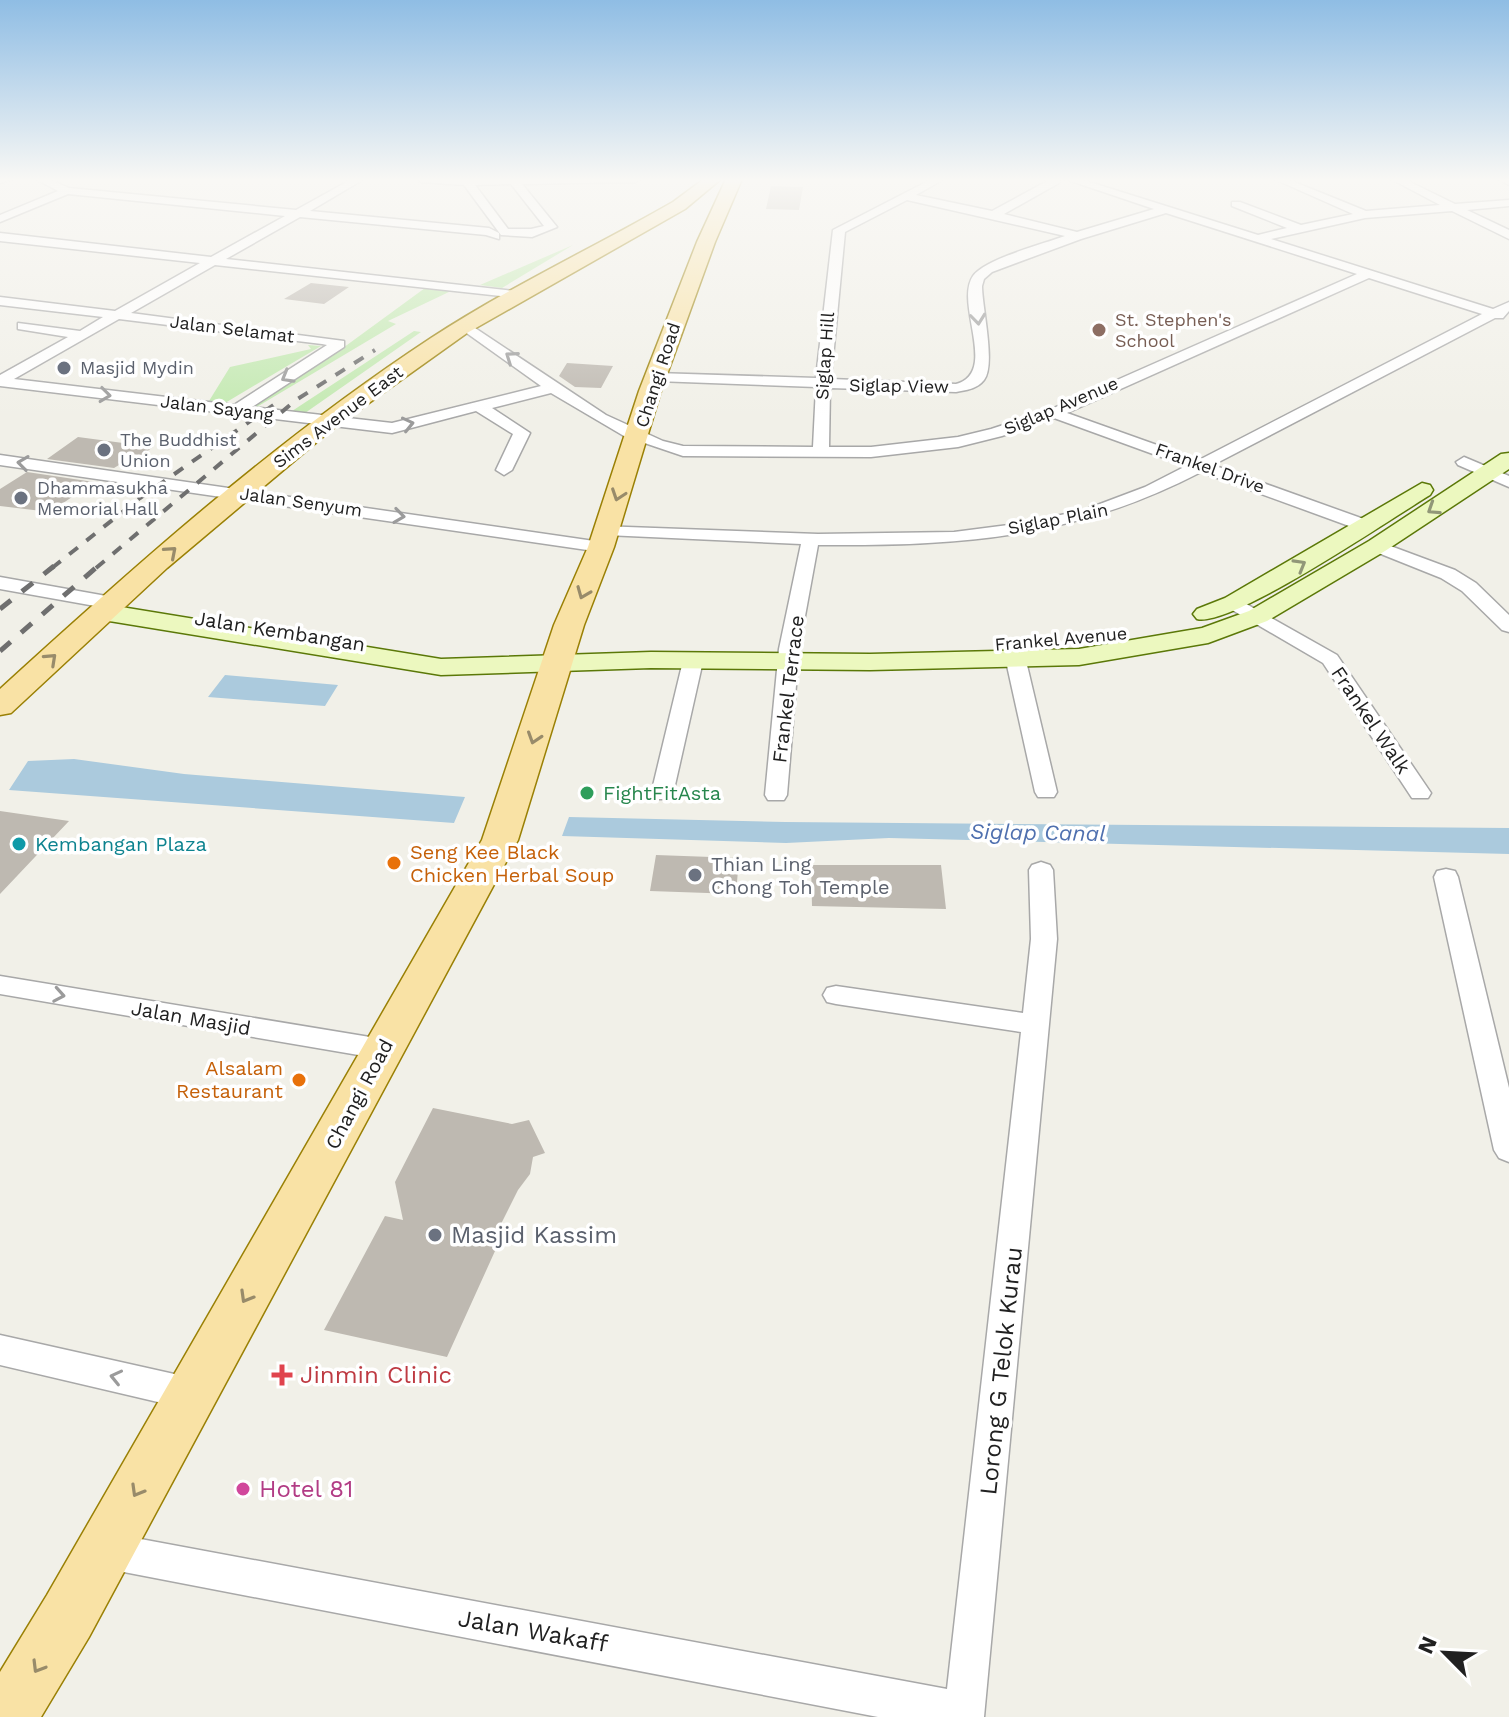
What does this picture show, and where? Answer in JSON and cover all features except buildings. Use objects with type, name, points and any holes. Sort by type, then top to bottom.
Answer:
[{"type":"main road","name":"Sims Avenue East","points":[[0,706],[239,493],[331,421],[413,360],[515,295],[580,259]]},
{"type":"main road","name":"Changi Road","points":[[7,1717],[68,1616],[500,840],[569,625],[604,538],[637,439],[656,377],[684,259]]},
{"type":"street","points":[[208,259],[515,295]]},
{"type":"street","name":"Siglap Hill","points":[[821,452],[823,385],[836,259]]},
{"type":"street","name":"Siglap View","points":[[656,377],[956,388],[977,380],[982,362],[975,281],[988,269],[1015,259]]},
{"type":"street","points":[[1326,259],[1509,318]]},
{"type":"street","points":[[0,382],[216,260]]},
{"type":"street","name":"Siglap Avenue","points":[[637,439],[659,448],[683,451],[871,452],[958,442],[1054,413],[1370,273]]},
{"type":"street","name":"Jalan Selamat","points":[[0,301],[339,344],[235,411]]},
{"type":"street","name":"Siglap Plain","points":[[604,538],[952,536],[1055,522],[1117,507],[1509,306]]},
{"type":"street","points":[[23,326],[82,335]]},
{"type":"street","name":"Changi Road","points":[[466,326],[637,439]]},
{"type":"street","name":"Jalan Sayang","points":[[0,382],[392,428],[555,387]]},
{"type":"street","points":[[480,407],[522,433],[504,470]]},
{"type":"street","name":"Frankel Drive","points":[[1054,413],[1201,464],[1371,536],[1469,587],[1509,626]]},
{"type":"street","name":"Frankel Avenue","points":[[560,660],[664,648],[788,655],[1016,661],[1079,657],[1208,635],[1246,609],[1371,536],[1499,477],[1503,450],[1464,462],[1371,536]]},
{"type":"street","name":"Jalan Senyum","points":[[0,460],[604,538]]},
{"type":"street","points":[[1464,462],[1499,477]]},
{"type":"street","name":"Frankel Terrace","points":[[776,795],[788,655],[811,537]]},
{"type":"street","name":"Jalan Kembangan","points":[[0,583],[108,608]]},
{"type":"street","name":"Jalan Kembangan","points":[[0,593],[108,608],[441,667],[560,660]]},
{"type":"street","name":"Frankel Avenue","points":[[560,660],[693,661],[1080,641],[1148,631],[1246,609]]},
{"type":"street","name":"Frankel Walk","points":[[1246,609],[1330,659],[1420,793]]},
{"type":"street","points":[[662,794],[693,661]]},
{"type":"street","points":[[1016,661],[1046,792]]},
{"type":"street","name":"Lorong G Telok Kurau","points":[[964,1715],[1044,939],[1041,870]]},
{"type":"street","points":[[1446,877],[1509,1150]]},
{"type":"street","name":"Jalan Masjid","points":[[0,985],[382,1049]]},
{"type":"street","points":[[836,995],[1036,1025]]},
{"type":"street","points":[[0,1350],[192,1394]]},
{"type":"street","name":"Jalan Wakaff","points":[[103,1550],[190,1570],[531,1630],[964,1715]]},
{"type":"green space","points":[[540,259],[550,259],[502,288],[480,285]]},
{"type":"green space","points":[[425,288],[451,291],[388,321],[396,324],[251,408],[250,404],[347,345]]},
{"type":"green space","points":[[414,331],[421,332],[305,413],[289,413]]},
{"type":"green space","points":[[308,345],[321,346],[225,403],[209,401],[230,367],[311,349]]},
{"type":"water","points":[[225,675],[338,685],[325,706],[208,697]]},
{"type":"water","points":[[74,759],[184,774],[465,797],[454,823],[9,790],[28,761]]},
{"type":"water","name":"Siglap Canal","points":[[569,817],[785,822],[1509,828],[1509,854],[889,838],[786,843],[562,836]]},
{"type":"railway","points":[[96,568],[296,400],[375,350]]},
{"type":"railway","points":[[52,568],[140,498],[282,399]]},
{"type":"railway","points":[[0,609],[54,566]]},
{"type":"railway","points":[[0,651],[98,566]]},
{"type":"place","name":"St. Stephen's School","points":[[1099,330]]},
{"type":"place","name":"Masjid Mydin","points":[[64,368]]},
{"type":"place","name":"The Buddhist Union","points":[[104,450]]},
{"type":"place","name":"Dhammasukha Memorial Hall","points":[[21,498]]},
{"type":"place","name":"FightFitAsta","points":[[587,793]]},
{"type":"place","name":"Kembangan Plaza","points":[[19,844]]},
{"type":"place","name":"Seng Kee Black Chicken Herbal Soup","points":[[394,863]]},
{"type":"place","name":"Thian Ling Chong Toh Temple","points":[[695,875]]},
{"type":"place","name":"Alsalam Restaurant","points":[[299,1080]]},
{"type":"place","name":"Masjid Kassim","points":[[435,1235]]},
{"type":"place","name":"Jinmin Clinic","points":[[282,1375]]},
{"type":"place","name":"Hotel 81","points":[[243,1489]]}]
